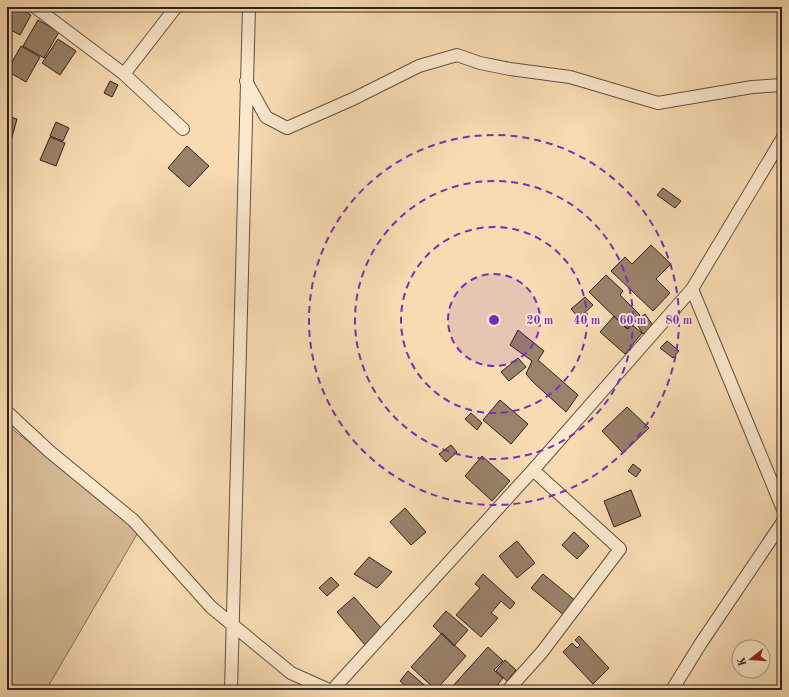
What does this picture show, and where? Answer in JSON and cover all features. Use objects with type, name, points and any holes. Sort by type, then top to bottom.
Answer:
[{"type":"street","points":[[35,7],[124,74],[183,129]]},
{"type":"street","points":[[124,74],[176,7]]},
{"type":"street","points":[[231,690],[248,7]]},
{"type":"street","points":[[246,81],[266,116],[287,128],[353,99],[419,66],[457,55],[510,69],[570,77],[658,103],[752,87],[782,85]]},
{"type":"street","points":[[335,690],[336,686],[341,680],[533,470],[692,289],[781,144]]},
{"type":"street","points":[[692,289],[782,507]]},
{"type":"street","points":[[7,412],[49,450],[134,520],[211,607],[291,673],[329,690]]},
{"type":"street","points":[[508,690],[542,652],[620,549],[533,470]]},
{"type":"street","points":[[672,690],[701,643],[782,523]]},
{"type":"shaded area","points":[[7,425],[140,529],[46,690],[7,690]]},
{"type":"building","points":[[7,7],[17,7],[31,15],[20,35],[7,28]]},
{"type":"building","points":[[38,20],[59,32],[44,58],[23,46]]},
{"type":"building","points":[[58,39],[76,51],[60,75],[42,63]]},
{"type":"building","points":[[21,46],[40,57],[26,82],[7,71]]},
{"type":"building","points":[[110,81],[118,85],[112,97],[104,93]]},
{"type":"building","points":[[7,116],[17,119],[11,141],[7,140]]},
{"type":"building","points":[[56,122],[69,128],[63,141],[50,136]]},
{"type":"building","points":[[50,137],[65,143],[56,166],[40,160]]},
{"type":"building","points":[[187,146],[209,166],[189,187],[168,168]]},
{"type":"building","points":[[663,188],[681,201],[675,208],[657,195]]},
{"type":"building","points":[[651,245],[671,264],[656,279],[670,293],[653,311],[611,271],[625,257],[632,264]]},
{"type":"building","points":[[606,275],[623,291],[620,295],[640,315],[627,329],[589,292]]},
{"type":"building","points":[[585,297],[593,305],[579,318],[571,309]]},
{"type":"building","points":[[645,314],[654,327],[643,334],[635,321]]},
{"type":"building","points":[[614,316],[628,329],[631,324],[642,333],[625,354],[600,332]]},
{"type":"building","points":[[518,330],[544,351],[538,360],[578,395],[566,412],[526,374],[532,361],[510,345]]},
{"type":"building","points":[[667,341],[679,351],[673,358],[660,348]]},
{"type":"building","points":[[518,358],[526,367],[509,381],[501,372]]},
{"type":"building","points":[[500,400],[528,424],[511,444],[483,420]]},
{"type":"building","points":[[627,407],[649,428],[623,453],[602,431]]},
{"type":"building","points":[[471,413],[482,423],[477,430],[465,419]]},
{"type":"building","points":[[451,445],[457,452],[446,462],[439,454]]},
{"type":"building","points":[[482,456],[510,481],[492,501],[465,476]]},
{"type":"building","points":[[633,464],[641,470],[636,477],[628,471]]},
{"type":"building","points":[[631,490],[641,516],[614,527],[604,501]]},
{"type":"building","points":[[405,508],[426,532],[411,545],[390,522]]},
{"type":"building","points":[[574,532],[589,546],[577,559],[562,545]]},
{"type":"building","points":[[517,541],[535,563],[517,578],[499,556]]},
{"type":"building","points":[[369,557],[392,572],[377,588],[354,574]]},
{"type":"building","points":[[483,574],[515,603],[510,609],[501,601],[491,613],[498,618],[481,637],[456,615],[480,588],[475,584]]},
{"type":"building","points":[[543,574],[577,602],[565,616],[531,588]]},
{"type":"building","points":[[331,577],[339,585],[327,596],[319,588]]},
{"type":"building","points":[[354,597],[382,629],[365,645],[337,612]]},
{"type":"building","points":[[446,611],[468,630],[454,646],[433,626]]},
{"type":"building","points":[[442,633],[466,656],[436,690],[411,667]]},
{"type":"building","points":[[579,636],[609,668],[593,684],[563,652],[572,643],[577,648],[580,645],[575,640]]},
{"type":"building","points":[[488,647],[503,661],[494,670],[503,678],[498,684],[502,688],[500,690],[454,690],[451,688]]},
{"type":"building","points":[[505,660],[516,670],[507,681],[496,671]]},
{"type":"building","points":[[408,671],[430,690],[410,690],[400,681]]}]
